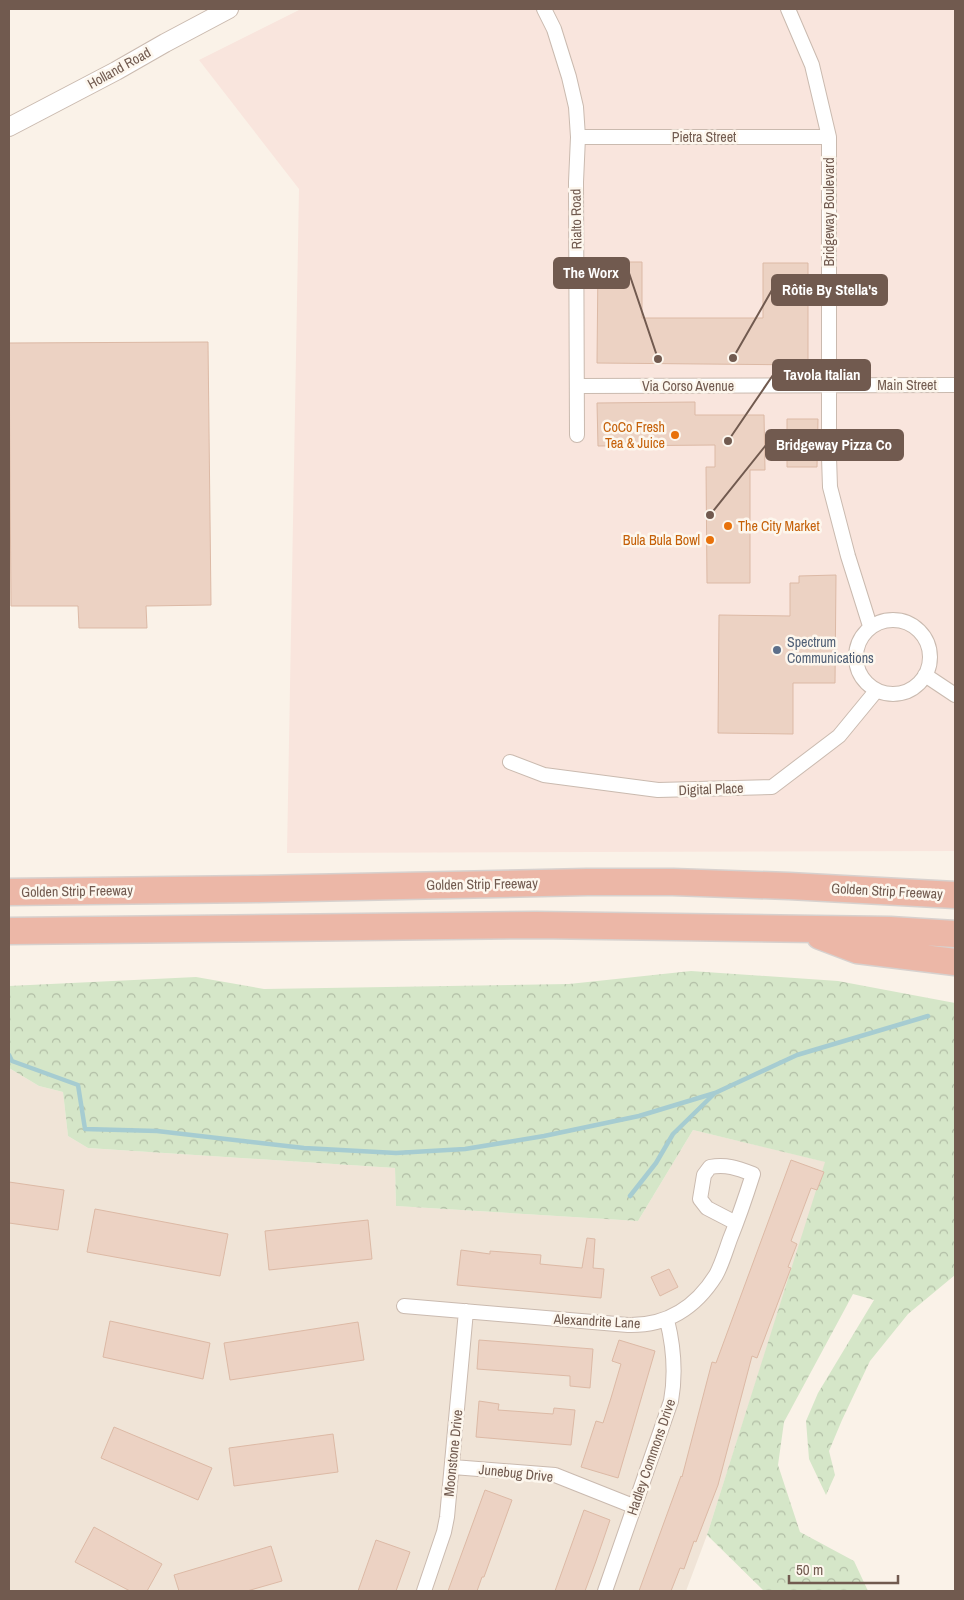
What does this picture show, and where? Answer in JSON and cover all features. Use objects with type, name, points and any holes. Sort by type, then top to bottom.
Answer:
[{"type":"highway","name":"Golden Strip Freeway","points":[[9,892],[597,882],[779,885],[953,895]]},
{"type":"highway","points":[[9,931],[536,925],[890,930],[955,934]]},
{"type":"highway","points":[[798,929],[858,950],[955,962]]},
{"type":"street","name":"Holland Road","points":[[9,127],[229,9]]},
{"type":"street","name":"Rialto Road","points":[[544,9],[554,29],[569,77],[576,108],[578,138],[576,182],[577,435]]},
{"type":"street","name":"Bridgeway Boulevard","points":[[788,9],[812,65],[829,138],[830,487],[848,556],[870,626]]},
{"type":"street","name":"Pietra Street","points":[[578,138],[829,138]]},
{"type":"street","name":"Via Corso Avenue","points":[[577,386],[829,385]]},
{"type":"street","name":"Main Street","points":[[829,385],[955,386]]},
{"type":"street","points":[[894,619],[907,622],[918,628],[926,638],[930,650],[930,663],[926,675],[919,684],[909,691],[887,694],[876,691],[866,683],[859,673],[855,660],[856,647],[870,626],[882,620],[894,619]]},
{"type":"street","points":[[926,675],[955,695]]},
{"type":"street","name":"Digital Place","points":[[510,762],[544,775],[658,790],[772,787],[839,736],[876,691]]},
{"type":"street","name":"Alexandrite Lane","points":[[404,1306],[640,1326],[668,1320],[688,1308],[702,1295],[717,1273],[736,1223],[753,1174],[733,1166],[710,1167],[704,1176],[700,1199],[707,1208],[736,1223]]},
{"type":"street","name":"Moonstone Drive","points":[[424,1591],[444,1532],[453,1467],[466,1311]]},
{"type":"street","name":"Hadley Commons Drive","points":[[605,1591],[671,1401],[675,1379],[668,1320]]},
{"type":"street","name":"Junebug Drive","points":[[453,1467],[555,1476],[634,1506]]},
{"type":"shaded area","points":[[301,9],[955,9],[955,851],[287,853],[299,189],[199,60]]},
{"type":"shaded area","points":[[9,1068],[39,1086],[63,1092],[68,1136],[88,1148],[395,1168],[396,1206],[638,1221],[693,1130],[826,1162],[707,1535],[686,1591],[9,1591]]},
{"type":"green space","points":[[691,971],[838,981],[955,1003],[955,1275],[908,1314],[870,1361],[829,1451],[835,1475],[826,1495],[809,1459],[806,1421],[818,1393],[874,1300],[853,1294],[784,1422],[778,1465],[800,1532],[854,1561],[868,1591],[764,1591],[707,1535],[825,1162],[693,1130],[638,1221],[396,1206],[395,1168],[88,1148],[68,1136],[63,1092],[39,1086],[9,1068],[9,986],[196,977],[264,989],[569,984]]},
{"type":"building","points":[[598,262],[642,262],[642,318],[763,318],[763,263],[808,263],[808,365],[597,363]]},
{"type":"building","points":[[208,342],[211,605],[146,606],[147,628],[79,628],[78,606],[11,606],[9,343]]},
{"type":"building","name":"The City Market","points":[[695,402],[695,415],[764,415],[765,470],[750,470],[750,583],[707,583],[706,467],[715,467],[715,445],[598,446],[597,403]]},
{"type":"building","points":[[787,419],[818,419],[817,467],[787,467]]},
{"type":"building","name":"Spectrum Communications","points":[[836,575],[835,683],[793,683],[793,734],[718,733],[719,615],[790,616],[790,583],[799,583],[799,576]]},
{"type":"building","points":[[791,1160],[824,1172],[817,1190],[811,1188],[791,1241],[797,1244],[788,1267],[791,1268],[757,1358],[752,1356],[718,1485],[696,1542],[694,1541],[684,1569],[680,1568],[671,1591],[639,1591],[682,1477],[712,1362],[716,1363]]},
{"type":"building","points":[[9,1182],[64,1190],[58,1230],[9,1223]]},
{"type":"building","points":[[95,1209],[228,1234],[220,1276],[87,1252]]},
{"type":"building","points":[[368,1220],[372,1259],[269,1270],[265,1231]]},
{"type":"building","points":[[587,1238],[595,1239],[593,1268],[604,1269],[601,1298],[457,1285],[461,1250],[490,1254],[490,1251],[541,1255],[540,1264],[582,1268]]},
{"type":"building","points":[[669,1269],[678,1287],[660,1296],[651,1277]]},
{"type":"building","points":[[110,1321],[210,1343],[203,1379],[103,1357]]},
{"type":"building","points":[[358,1322],[364,1360],[230,1380],[224,1343]]},
{"type":"building","points":[[479,1340],[593,1349],[590,1388],[570,1386],[570,1376],[477,1369]]},
{"type":"building","points":[[619,1340],[655,1351],[618,1478],[581,1467],[596,1421],[603,1423],[611,1398],[621,1364],[612,1361]]},
{"type":"building","points":[[479,1401],[499,1404],[498,1410],[553,1414],[554,1408],[575,1410],[571,1445],[476,1437]]},
{"type":"building","points":[[114,1427],[212,1468],[198,1500],[101,1458]]},
{"type":"building","points":[[333,1434],[338,1472],[234,1486],[229,1448]]},
{"type":"building","points":[[485,1490],[512,1500],[484,1577],[482,1577],[477,1591],[448,1591]]},
{"type":"building","points":[[584,1510],[610,1520],[596,1561],[585,1591],[555,1591]]},
{"type":"building","points":[[94,1527],[162,1564],[147,1591],[130,1591],[75,1562]]},
{"type":"building","points":[[376,1540],[410,1552],[396,1591],[358,1591]]},
{"type":"building","points":[[271,1546],[282,1581],[247,1591],[179,1591],[174,1575]]},
{"type":"waterway","points":[[9,1055],[12,1061],[78,1085],[85,1129],[157,1131],[304,1148],[396,1153],[465,1149],[544,1136],[639,1116],[715,1093],[797,1055],[928,1016]]},
{"type":"waterway","points":[[630,1196],[656,1163],[673,1134],[714,1094]]},
{"type":"place","name":"Rôtie By Stella's","points":[[733,358]]},
{"type":"place","name":"The Worx","points":[[658,359]]},
{"type":"place","name":"CoCo Fresh Tea & Juice","points":[[675,435]]},
{"type":"place","name":"Tavola Italian","points":[[728,441]]},
{"type":"place","name":"Bridgeway Pizza Co","points":[[710,515]]},
{"type":"place","name":"The City Market","points":[[728,526]]},
{"type":"place","name":"Bula Bula Bowl","points":[[710,540]]},
{"type":"place","name":"Spectrum Communications","points":[[777,650]]}]
